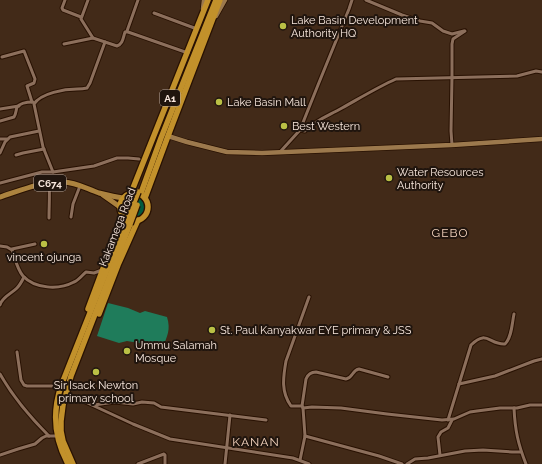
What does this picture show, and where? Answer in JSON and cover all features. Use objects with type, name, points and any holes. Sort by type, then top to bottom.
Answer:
[{"type":"highway","name":"A1","points":[[132,193],[208,0]]},
{"type":"highway","name":"Kakamega Road","points":[[73,464],[63,441],[62,405],[65,395],[109,263],[138,192],[190,55],[215,0]]},
{"type":"highway","name":"Kakamega Road","points":[[89,322],[215,0]]},
{"type":"highway","name":"A1","points":[[145,198],[220,0]]},
{"type":"highway","points":[[132,193],[139,194],[145,198],[148,203],[145,216],[134,221],[129,220],[122,215],[120,206],[123,198],[132,193]]},
{"type":"highway","name":"A1","points":[[68,464],[63,455],[57,436],[55,414],[56,403],[61,386],[89,322],[87,314],[89,307],[122,215]]},
{"type":"highway","name":"A1","points":[[89,322],[96,319],[99,314],[138,220]]},
{"type":"main road","points":[[201,20],[204,0]]},
{"type":"main road","points":[[211,24],[225,0]]},
{"type":"main road","points":[[168,136],[227,152],[262,153],[452,146],[542,139]]},
{"type":"main road","name":"C674","points":[[0,197],[36,186],[64,182],[123,198]]},
{"type":"main road","name":"C674","points":[[100,193],[120,206]]},
{"type":"street","points":[[65,0],[62,8],[63,10],[81,17]]},
{"type":"street","points":[[88,0],[81,17],[93,38]]},
{"type":"street","points":[[64,44],[93,38],[118,46],[127,32],[138,0]]},
{"type":"street","points":[[279,153],[300,130],[352,0]]},
{"type":"street","points":[[366,0],[402,15],[432,23],[443,31],[452,34],[465,31],[453,39],[452,44],[452,146]]},
{"type":"street","points":[[154,13],[197,29]]},
{"type":"street","points":[[127,32],[188,53]]},
{"type":"street","points":[[0,109],[34,102],[48,94],[64,90],[87,88],[105,42]]},
{"type":"street","points":[[2,57],[24,51],[35,79],[34,83],[27,86],[34,102],[39,131],[52,172]]},
{"type":"street","points":[[300,130],[305,130],[313,123],[380,86],[396,79],[517,76],[536,71],[542,72]]},
{"type":"street","points":[[0,121],[14,117],[16,114],[16,109],[19,106]]},
{"type":"street","points":[[0,140],[7,139],[10,136],[39,131]]},
{"type":"street","points":[[0,153],[7,139]]},
{"type":"street","points":[[16,155],[44,149]]},
{"type":"street","points":[[0,183],[42,172],[94,166],[117,158],[139,160]]},
{"type":"street","points":[[49,183],[49,218]]},
{"type":"street","points":[[71,217],[73,204],[80,186]]},
{"type":"street","points":[[0,246],[12,249],[35,244]]},
{"type":"street","points":[[12,249],[24,277],[35,284],[50,287],[59,286],[74,282],[86,272],[94,273],[102,270]]},
{"type":"street","points":[[0,305],[2,299],[20,285],[24,277]]},
{"type":"street","points":[[309,298],[286,361],[283,383],[287,401],[291,406],[341,408],[450,420],[470,412],[542,405]]},
{"type":"street","points":[[440,455],[438,437],[441,432],[448,428],[471,345],[477,340],[483,338],[499,344],[505,344],[508,341],[514,314]]},
{"type":"street","points":[[18,352],[21,380],[24,385],[61,386]]},
{"type":"street","points":[[459,384],[495,376],[542,359]]},
{"type":"street","points":[[300,460],[305,436],[302,407],[307,376],[312,372],[316,372],[346,380],[351,378],[355,371],[359,369],[388,377]]},
{"type":"street","points":[[0,374],[12,394],[48,436]]},
{"type":"street","points":[[65,395],[94,405],[164,438],[293,458],[309,464]]},
{"type":"street","points":[[94,405],[115,402],[133,404],[142,402],[154,403],[161,407],[266,420]]},
{"type":"street","points":[[514,408],[515,426],[521,452],[526,464]]},
{"type":"street","points":[[225,464],[230,415]]},
{"type":"street","points":[[0,455],[35,444],[42,438],[48,436],[57,436]]},
{"type":"street","points":[[305,436],[379,456],[402,464]]},
{"type":"street","points":[[408,464],[415,459],[474,450],[521,452]]},
{"type":"street","points":[[138,464],[164,454],[164,464]]},
{"type":"green space","points":[[134,195],[142,199],[146,207],[142,215],[134,219],[126,215],[122,207],[126,199]]},
{"type":"green space","points":[[108,303],[140,313],[145,311],[167,317],[169,329],[163,347],[127,341],[119,343],[97,336]]},
{"type":"place","name":"Lake Basin Development Authority HQ","points":[[283,26]]},
{"type":"place","name":"Lake Basin Mall","points":[[219,102]]},
{"type":"place","name":"Best Western","points":[[284,126]]},
{"type":"place","name":"Water Resources Authority","points":[[389,178]]},
{"type":"place","name":"vincent ojunga","points":[[44,244]]},
{"type":"place","name":"St. Paul Kanyakwar EYE primary & JSS","points":[[212,330]]},
{"type":"place","name":"Ummu Salamah Mosque","points":[[127,351]]},
{"type":"place","name":"Sir Isack Newton primary school","points":[[96,372]]},
{"type":"district","name":"GEBO","points":[[450,233]]},
{"type":"district","name":"KANAN","points":[[256,442]]}]
